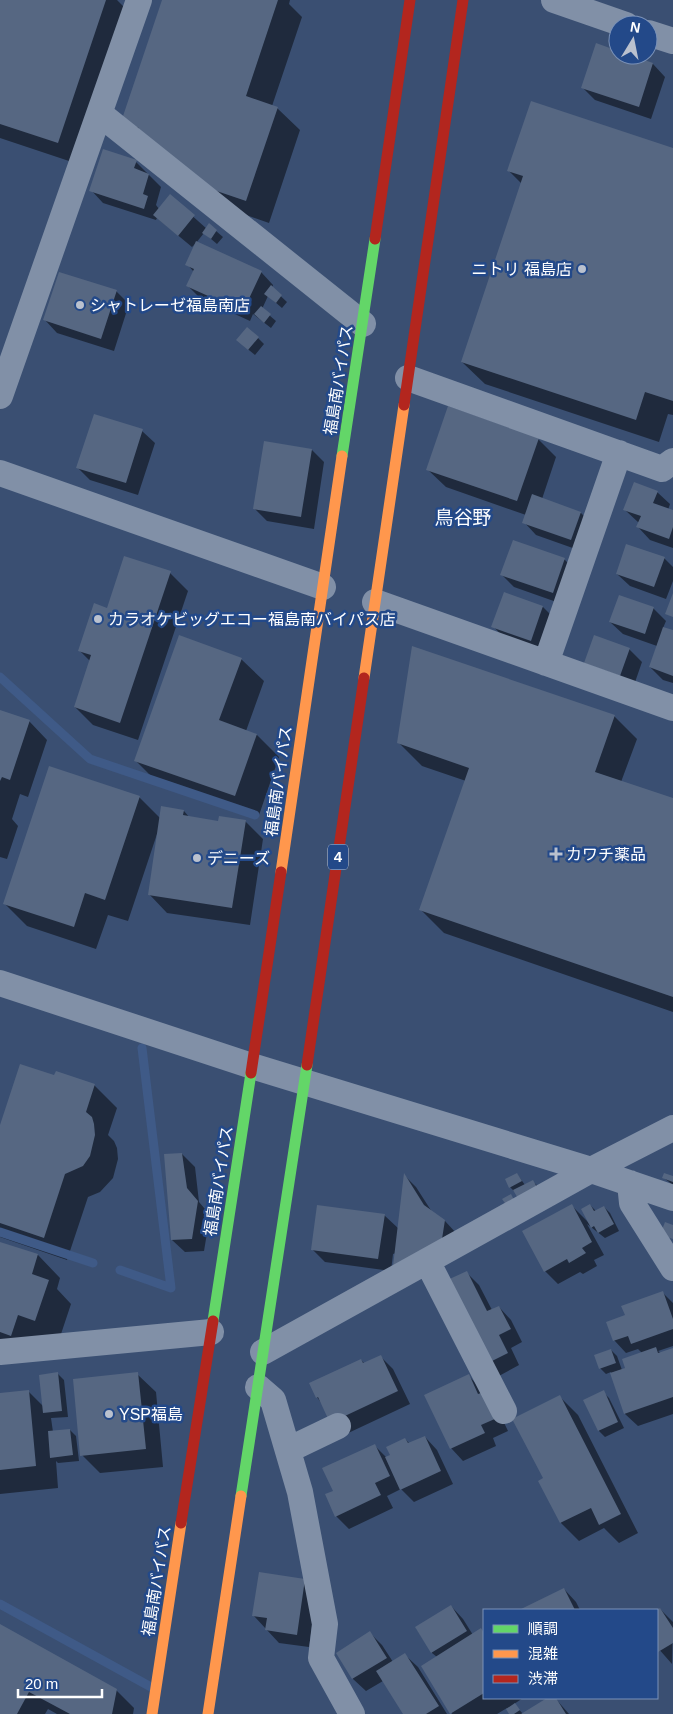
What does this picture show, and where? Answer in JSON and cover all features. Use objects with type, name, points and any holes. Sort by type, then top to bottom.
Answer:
[{"type":"highway","name":"福島南バイパス","points":[[152,1714],[252,1066],[410,0]]},
{"type":"highway","name":"4","points":[[208,1714],[305,1081],[463,0]]},
{"type":"street","points":[[0,396],[140,0]]},
{"type":"street","points":[[554,0],[608,19]]},
{"type":"street","points":[[658,36],[673,41]]},
{"type":"street","points":[[100,114],[363,324]]},
{"type":"street","points":[[408,378],[669,472]]},
{"type":"street","points":[[546,662],[619,453]]},
{"type":"street","points":[[0,473],[323,587]]},
{"type":"street","points":[[375,602],[673,708]]},
{"type":"street","points":[[0,983],[252,1066],[591,1170],[673,1198]]},
{"type":"street","points":[[263,1352],[591,1170],[673,1128]]},
{"type":"street","points":[[630,1183],[632,1203],[673,1268]]},
{"type":"street","points":[[427,1260],[504,1411]]},
{"type":"street","points":[[0,1352],[211,1332]]},
{"type":"street","points":[[258,1387],[273,1400],[288,1450],[306,1490],[325,1624],[321,1658],[352,1714]]},
{"type":"street","points":[[288,1450],[338,1426]]},
{"type":"building","points":[[0,0],[106,0],[58,143],[0,124]]},
{"type":"building","points":[[162,0],[278,0],[246,96],[278,107],[246,201],[196,184],[137,134],[139,128],[121,122]]},
{"type":"building","points":[[596,43],[608,47],[608,65],[652,65],[639,107],[581,88]]},
{"type":"building","name":"ニトリ 福島店","points":[[531,101],[673,148],[673,401],[645,392],[636,420],[461,362],[523,176],[507,171]]},
{"type":"building","points":[[103,149],[137,160],[134,168],[149,174],[143,194],[148,196],[144,209],[89,191]]},
{"type":"building","points":[[170,194],[195,215],[178,236],[153,215]]},
{"type":"building","points":[[209,223],[217,230],[211,239],[202,233]]},
{"type":"building","points":[[196,241],[262,271],[246,305],[240,303],[237,309],[186,286],[194,269],[185,265]]},
{"type":"building","name":"シャトレーゼ福島南店","points":[[59,272],[117,290],[101,339],[43,320]]},
{"type":"building","points":[[271,285],[282,295],[276,303],[264,294]]},
{"type":"building","points":[[261,306],[271,314],[264,323],[254,314]]},
{"type":"building","points":[[247,327],[259,337],[248,350],[236,340]]},
{"type":"building","points":[[448,406],[539,438],[517,501],[426,470]]},
{"type":"building","points":[[94,414],[143,429],[126,483],[76,468]]},
{"type":"building","points":[[264,441],[312,449],[301,517],[253,509]]},
{"type":"building","points":[[634,482],[658,491],[653,503],[673,510],[673,527],[669,539],[636,527],[641,516],[623,510]]},
{"type":"building","points":[[532,494],[581,512],[571,540],[522,523]]},
{"type":"building","points":[[513,540],[565,558],[553,593],[500,575]]},
{"type":"building","points":[[626,544],[665,557],[654,587],[616,574]]},
{"type":"building","points":[[124,556],[171,571],[120,723],[74,707],[91,655],[78,651],[94,603],[107,608]]},
{"type":"building","points":[[504,592],[543,606],[531,641],[491,627]]},
{"type":"building","points":[[673,593],[673,617],[665,614]]},
{"type":"building","points":[[619,595],[654,607],[645,634],[609,622]]},
{"type":"building","points":[[663,627],[673,630],[673,676],[649,667]]},
{"type":"building","points":[[179,635],[242,658],[219,720],[257,734],[235,796],[134,761]]},
{"type":"building","points":[[594,635],[630,648],[620,676],[584,663]]},
{"type":"building","name":"カワチ薬品","points":[[412,646],[615,715],[595,772],[673,798],[673,997],[419,910],[469,768],[397,743]]},
{"type":"building","points":[[0,710],[30,720],[10,780],[2,777],[0,781]]},
{"type":"building","points":[[49,766],[140,796],[105,900],[85,893],[74,927],[3,904]]},
{"type":"building","name":"デニーズ","points":[[161,806],[184,810],[183,815],[218,821],[219,816],[246,820],[232,908],[148,895]]},
{"type":"building","points":[[20,1064],[54,1075],[56,1071],[95,1084],[86,1112],[92,1117],[95,1135],[90,1156],[83,1166],[65,1174],[44,1238],[0,1223],[0,1125]]},
{"type":"building","points":[[182,1153],[187,1188],[198,1201],[192,1239],[171,1240],[164,1154]]},
{"type":"building","points":[[404,1173],[424,1205],[445,1220],[442,1239],[393,1266]]},
{"type":"building","points":[[517,1173],[522,1181],[509,1188],[505,1179]]},
{"type":"building","points":[[664,1173],[673,1176],[673,1182],[662,1178]]},
{"type":"building","points":[[533,1180],[538,1189],[519,1200],[513,1190]]},
{"type":"building","points":[[511,1194],[515,1202],[507,1206],[502,1199]]},
{"type":"building","points":[[572,1204],[592,1242],[582,1248],[586,1253],[569,1263],[567,1259],[544,1272],[522,1231]]},
{"type":"building","points":[[590,1204],[594,1211],[604,1206],[614,1224],[598,1233],[594,1226],[591,1228],[581,1209]]},
{"type":"building","points":[[317,1205],[385,1214],[378,1259],[311,1250]]},
{"type":"building","points":[[665,1222],[673,1225],[673,1239],[660,1235]]},
{"type":"building","points":[[0,1242],[38,1254],[32,1274],[49,1280],[35,1321],[18,1315],[11,1336],[0,1332]]},
{"type":"building","points":[[467,1271],[487,1311],[499,1306],[511,1329],[499,1335],[508,1353],[484,1365],[443,1282]]},
{"type":"building","points":[[663,1291],[673,1319],[673,1329],[631,1344],[628,1336],[613,1341],[606,1322],[625,1315],[621,1306]]},
{"type":"building","points":[[656,1347],[658,1353],[673,1348],[673,1397],[624,1414],[610,1373],[625,1368],[622,1359]]},
{"type":"building","points":[[611,1349],[616,1363],[599,1369],[594,1355]]},
{"type":"building","points":[[381,1355],[398,1391],[330,1423],[309,1383],[361,1359],[363,1363]]},
{"type":"building","points":[[58,1372],[62,1411],[43,1413],[39,1375]]},
{"type":"building","name":"YSP福島","points":[[138,1372],[146,1449],[80,1456],[73,1379]]},
{"type":"building","points":[[469,1374],[478,1394],[484,1392],[497,1418],[481,1425],[485,1433],[450,1449],[424,1395]]},
{"type":"building","points":[[29,1390],[36,1466],[0,1470],[0,1393]]},
{"type":"building","points":[[604,1390],[618,1422],[598,1431],[583,1400]]},
{"type":"building","points":[[560,1395],[621,1514],[599,1525],[591,1508],[560,1523],[538,1481],[543,1478],[512,1419]]},
{"type":"building","points":[[70,1429],[73,1455],[50,1458],[48,1431]]},
{"type":"building","points":[[425,1436],[441,1471],[400,1490],[385,1457],[390,1455],[386,1447],[405,1438],[408,1443]]},
{"type":"building","points":[[375,1444],[390,1476],[375,1483],[381,1495],[335,1517],[325,1494],[333,1491],[322,1468]]},
{"type":"building","points":[[259,1572],[305,1579],[297,1635],[265,1630],[267,1618],[252,1616]]},
{"type":"building","points":[[564,1588],[574,1609],[521,1609]]},
{"type":"building","points":[[451,1605],[467,1631],[431,1653],[415,1627]]},
{"type":"building","points":[[660,1608],[673,1628],[673,1643],[658,1652],[658,1609]]},
{"type":"building","points":[[0,1624],[117,1689],[112,1714],[70,1714],[29,1692],[17,1714],[0,1714]]},
{"type":"building","points":[[481,1628],[483,1631],[483,1694],[450,1714],[421,1666]]},
{"type":"building","points":[[370,1631],[387,1658],[352,1679],[336,1653]]},
{"type":"building","points":[[405,1653],[439,1706],[426,1714],[403,1714],[376,1671]]},
{"type":"building","points":[[545,1699],[557,1699],[566,1714],[521,1714]]},
{"type":"building","points":[[515,1703],[520,1710],[514,1714],[509,1714],[506,1709]]},
{"type":"waterway","points":[[0,677],[90,759],[255,815]]},
{"type":"waterway","points":[[120,1270],[171,1288],[142,1048]]},
{"type":"waterway","points":[[0,1232],[93,1263]]},
{"type":"waterway","points":[[0,1604],[151,1687]]},
{"type":"traffic: fast","points":[[342,456],[375,239]]},
{"type":"traffic: fast","points":[[241,1496],[307,1065]]},
{"type":"traffic: fast","points":[[213,1321],[251,1073]]},
{"type":"traffic: slow","points":[[364,678],[404,405]]},
{"type":"traffic: slow","points":[[281,872],[342,456]]},
{"type":"traffic: slow","points":[[208,1714],[241,1496]]},
{"type":"traffic: slow","points":[[152,1714],[181,1523]]},
{"type":"traffic: jam","points":[[375,239],[410,0]]},
{"type":"traffic: jam","points":[[404,405],[463,0]]},
{"type":"traffic: jam","points":[[307,1065],[364,678]]},
{"type":"traffic: jam","points":[[251,1073],[281,872]]},
{"type":"traffic: jam","points":[[181,1523],[213,1321]]},
{"type":"place","name":"ニトリ 福島店","points":[[582,269]]},
{"type":"place","name":"シャトレーゼ福島南店","points":[[80,305]]},
{"type":"place","name":"カラオケビッグエコー福島南バイパス店","points":[[98,619]]},
{"type":"place","name":"カワチ薬品","points":[[556,854]]},
{"type":"place","name":"デニーズ","points":[[197,858]]},
{"type":"place","name":"YSP福島","points":[[109,1414]]},
{"type":"district","name":"鳥谷野","points":[[463,517]]}]
